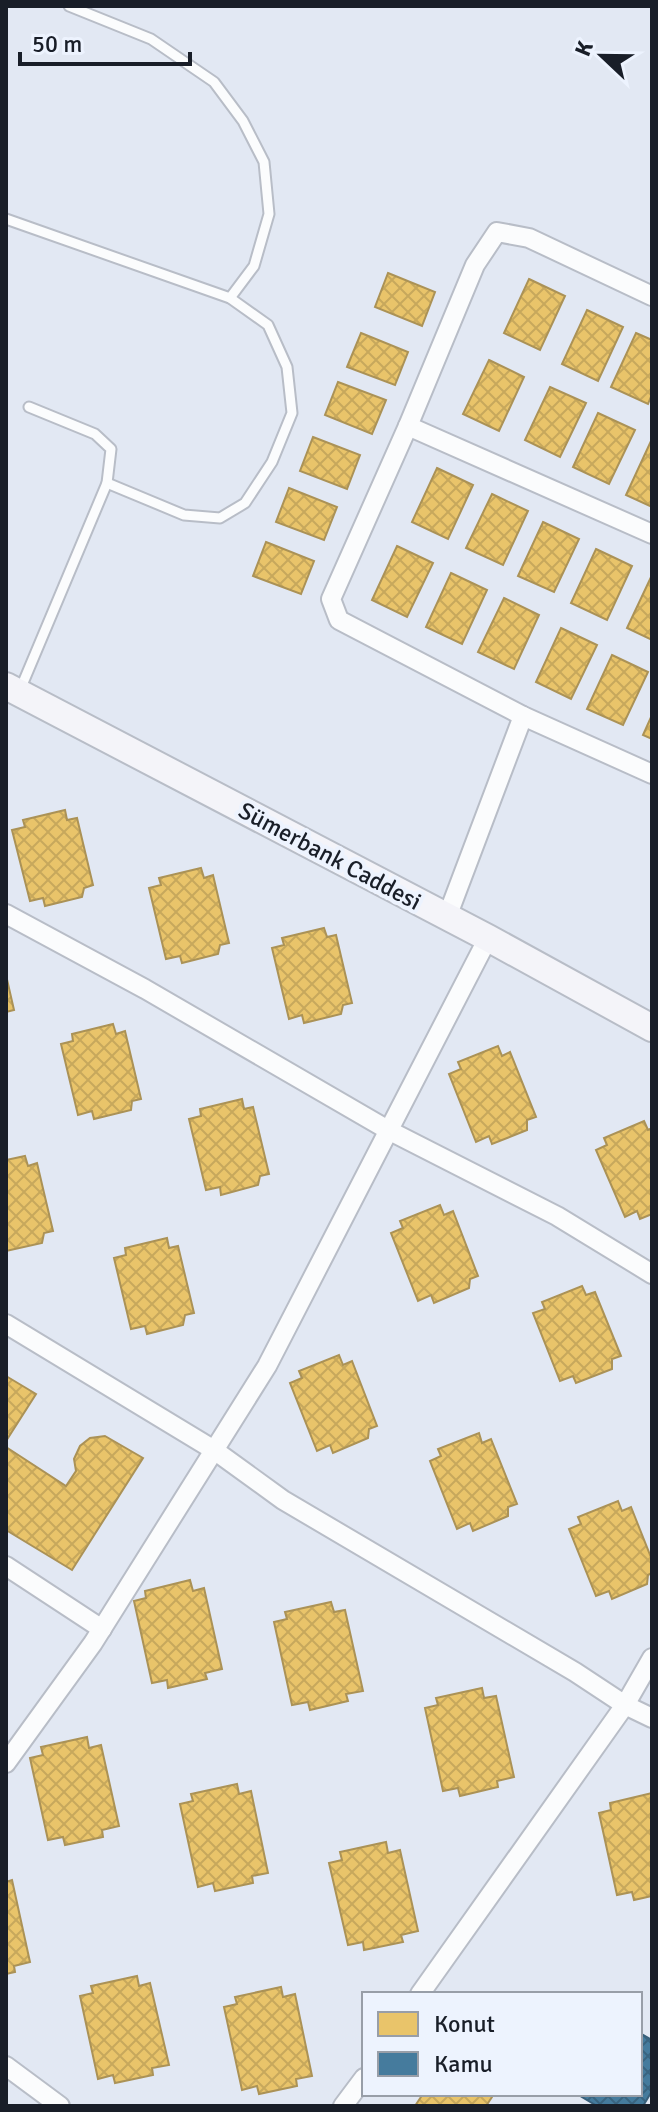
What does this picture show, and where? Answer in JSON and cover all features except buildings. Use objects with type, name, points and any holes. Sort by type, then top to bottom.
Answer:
[{"type":"street","points":[[652,296],[529,238],[497,232],[475,265],[331,599],[339,620],[523,716],[652,774]]},
{"type":"street","points":[[408,426],[652,534]]},
{"type":"street","name":"Sümerbank Caddesi","points":[[12,690],[488,938],[652,1028]]},
{"type":"street","points":[[447,917],[523,716]]},
{"type":"street","points":[[6,914],[145,989],[388,1130],[557,1216],[652,1274]]},
{"type":"street","points":[[6,1763],[102,1629],[267,1366],[488,938]]},
{"type":"street","points":[[6,1324],[214,1450],[283,1500],[575,1672],[625,1705],[652,1718]]},
{"type":"street","points":[[6,1566],[102,1629]]},
{"type":"street","points":[[421,1992],[625,1705],[652,1658]]},
{"type":"street","points":[[6,2066],[60,2106]]},
{"type":"street","points":[[343,2106],[362,2081]]},
{"type":"lane","points":[[69,6],[151,39],[214,82],[243,121],[264,162],[269,214],[254,266],[230,298]]},
{"type":"lane","points":[[6,219],[230,298],[268,325],[287,367],[292,413],[272,462],[245,503],[220,518],[184,515],[107,483]]},
{"type":"lane","points":[[12,690],[107,483],[111,449],[95,434],[29,407]]}]
